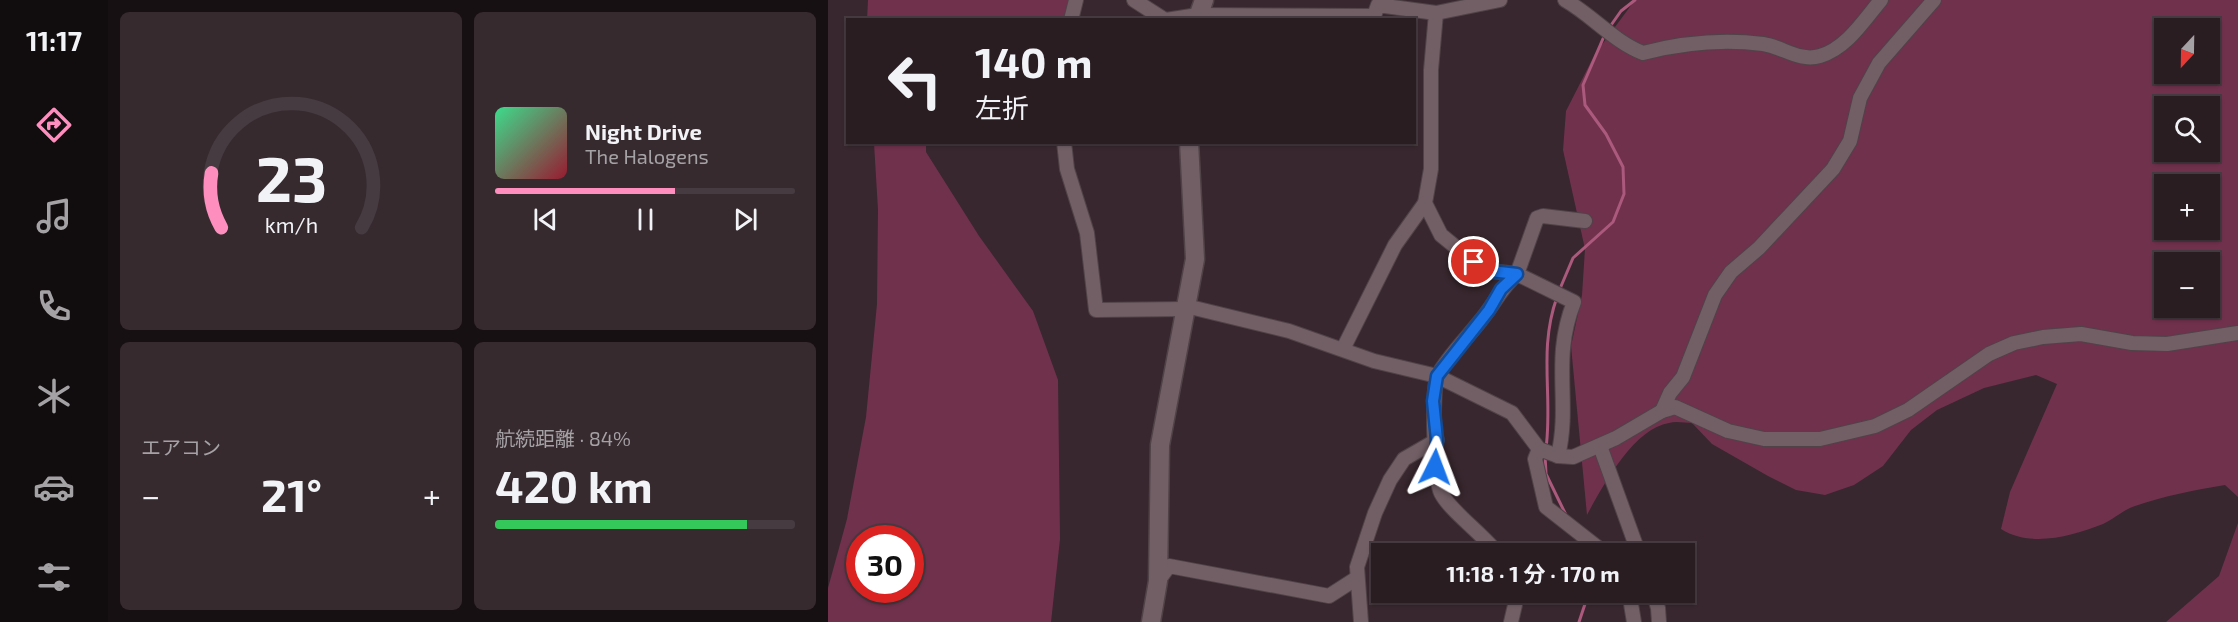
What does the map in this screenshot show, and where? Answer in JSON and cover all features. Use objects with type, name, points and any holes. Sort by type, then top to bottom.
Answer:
[{"type":"street","points":[[1072,18],[1076,0]]},
{"type":"street","points":[[1134,0],[1163,18]]},
{"type":"street","points":[[1174,18],[1200,12],[1374,16],[1377,2],[1436,13],[1467,3],[1500,0]]},
{"type":"street","points":[[1565,0],[1589,14],[1612,36],[1643,53],[1698,42],[1764,44],[1804,58],[1822,56],[1843,44],[1881,0]]},
{"type":"street","points":[[1662,411],[1670,393],[1683,377],[1714,295],[1731,272],[1759,248],[1833,169],[1850,141],[1860,98],[1879,63],[1934,0]]},
{"type":"street","points":[[1343,349],[1395,245],[1425,203],[1431,169],[1431,70],[1436,13]]},
{"type":"street","points":[[1064,144],[1067,168],[1087,233],[1096,310],[1185,307],[1289,331],[1374,361],[1437,376],[1489,399],[1512,413],[1539,449],[1558,456],[1573,456],[1600,446],[1662,411],[1675,407],[1728,431],[1764,439],[1820,439],[1875,426],[1908,410],[1970,366],[2014,343],[2081,334],[2132,343],[2167,344],[2238,333]]},
{"type":"street","points":[[1151,622],[1158,581],[1160,445],[1194,259],[1189,144]]},
{"type":"street","points":[[1425,203],[1441,235],[1474,262],[1491,271],[1517,274],[1574,302],[1565,324],[1561,346],[1563,435],[1558,456]]},
{"type":"street","points":[[1488,543],[1441,494],[1435,467],[1437,440],[1433,401],[1437,376],[1489,310],[1501,289],[1517,274],[1537,218],[1543,216],[1585,221]]},
{"type":"street","points":[[1361,622],[1357,567],[1371,524],[1390,480],[1404,459],[1437,440]]},
{"type":"street","points":[[1600,446],[1635,543]]},
{"type":"street","points":[[1539,449],[1535,459],[1546,507],[1592,543]]},
{"type":"street","points":[[1158,581],[1169,566],[1329,596],[1357,578]]},
{"type":"street","points":[[1511,622],[1515,603]]},
{"type":"street","points":[[1631,603],[1634,622]]},
{"type":"street","points":[[1656,603],[1659,622]]},
{"type":"shaded area","points":[[868,0],[1070,0],[1064,18],[867,18]]},
{"type":"shaded area","points":[[1635,0],[2238,0],[2238,497],[2225,485],[2179,494],[2131,508],[2091,528],[2052,538],[2025,538],[2001,529],[2010,492],[2057,384],[2036,375],[1984,388],[1937,410],[1911,430],[1883,466],[1854,485],[1825,495],[1796,490],[1768,476],[1712,444],[1692,423],[1669,423],[1656,427],[1620,460],[1587,515],[1571,346],[1582,295],[1585,249],[1563,150],[1566,111],[1595,54]]},
{"type":"shaded area","points":[[874,144],[926,144],[926,152],[979,236],[1033,311],[1058,380],[1060,539],[1051,622],[828,622],[828,588],[847,519],[866,417],[877,304],[878,210]]},
{"type":"shaded area","points":[[2238,523],[2238,622],[2166,622],[2219,576]]},
{"type":"waterway","points":[[1609,28],[1621,11],[1635,0]]},
{"type":"waterway","points":[[1559,291],[1573,258],[1613,222],[1624,194],[1623,167],[1606,134],[1585,105],[1583,85],[1605,34]]},
{"type":"waterway","points":[[1546,448],[1548,336],[1557,297]]},
{"type":"waterway","points":[[1545,454],[1546,474],[1566,515]]},
{"type":"waterway","points":[[1579,622],[1585,603]]},
{"type":"route","points":[[1435,467],[1437,440],[1433,401],[1437,376],[1489,310],[1501,289],[1517,274],[1491,271],[1474,262]]}]
